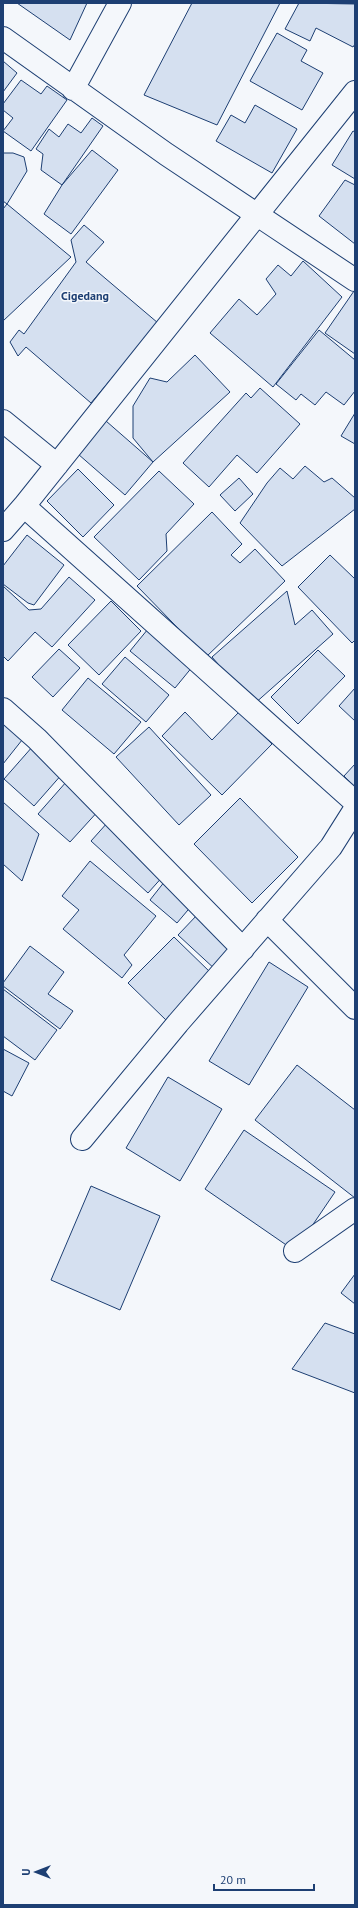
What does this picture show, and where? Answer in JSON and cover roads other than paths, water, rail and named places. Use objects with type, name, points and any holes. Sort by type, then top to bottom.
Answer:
[{"type":"street","points":[[73,89],[120,3]]},
{"type":"street","points":[[3,38],[73,89],[355,280]]},
{"type":"street","points":[[3,530],[24,506],[258,215],[355,92]]},
{"type":"street","points":[[3,421],[57,465]]},
{"type":"street","points":[[24,506],[355,802]]},
{"type":"street","points":[[3,709],[37,739],[244,949]]},
{"type":"street","points":[[82,1139],[178,1023],[244,949],[267,920],[331,847],[355,809]]},
{"type":"street","points":[[267,920],[355,1008]]},
{"type":"street","points":[[295,1251],[355,1209]]},
{"type":"district","name":"Cigedang","points":[[85,295]]}]
